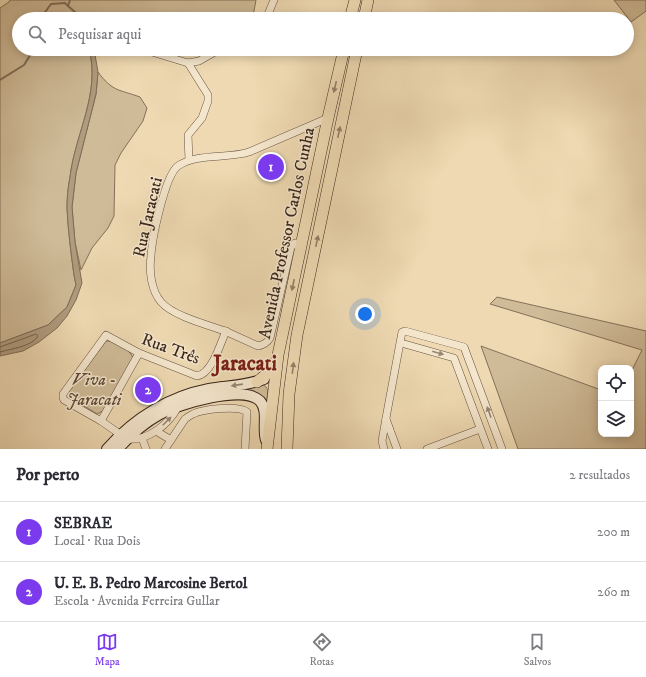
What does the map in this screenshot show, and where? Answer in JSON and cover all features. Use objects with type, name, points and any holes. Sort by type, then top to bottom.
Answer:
[{"type":"main road","points":[[351,12],[354,0]]},
{"type":"main road","points":[[365,12],[368,0]]},
{"type":"main road","name":"Avenida Professor Carlos Cunha","points":[[267,446],[284,303],[301,243],[342,56]]},
{"type":"main road","name":"Avenida Professor Carlos Cunha","points":[[287,449],[289,394],[297,335],[356,56]]},
{"type":"main road","points":[[257,382],[268,373],[278,355]]},
{"type":"main road","points":[[118,449],[123,437],[149,412],[182,396],[210,389],[257,382],[275,375],[282,376],[285,383],[280,429],[281,449]]},
{"type":"main road","points":[[107,449],[123,437],[153,419],[178,407],[222,396],[243,395],[260,400],[264,406],[264,433],[267,446]]},
{"type":"street","points":[[270,12],[274,0]]},
{"type":"street","points":[[165,56],[188,63],[199,61],[208,56]]},
{"type":"street","points":[[188,63],[208,95],[208,101],[202,118],[188,135],[189,160],[235,156],[249,152],[328,118]]},
{"type":"street","name":"Rua Jaracati","points":[[189,160],[178,166],[171,174],[164,193],[151,256],[151,273],[154,291],[162,303],[174,311],[258,346],[262,346],[268,342],[284,303]]},
{"type":"street","points":[[384,449],[382,441],[386,418],[402,332],[405,330],[464,347],[502,449]]},
{"type":"street","name":"Rua Três","points":[[101,421],[64,400],[63,394],[105,336],[108,335],[139,353],[192,375],[200,376],[211,366],[226,332]]},
{"type":"street","points":[[401,343],[454,358],[488,449]]},
{"type":"street","points":[[139,353],[101,421],[123,437],[142,438],[156,431],[171,418],[178,407]]},
{"type":"street","points":[[165,449],[185,419],[192,414],[212,409],[247,411],[245,449]]},
{"type":"street","points":[[386,418],[397,449]]},
{"type":"street","points":[[427,449],[480,428]]},
{"type":"street","points":[[156,431],[171,440]]},
{"type":"street","points":[[142,438],[146,449]]},
{"type":"green space","points":[[10,0],[256,0],[254,12],[12,12],[12,56],[90,56],[92,82],[90,97],[73,161],[67,196],[69,233],[76,285],[67,307],[48,325],[0,343],[0,8]]},
{"type":"green space","points":[[614,0],[646,0],[646,11],[634,20],[634,12],[623,12]]},
{"type":"green space","points":[[98,72],[112,87],[140,97],[147,108],[143,121],[121,153],[115,165],[114,216],[108,228],[92,248],[81,270],[75,242],[72,207],[76,173],[96,94]]},
{"type":"green space","points":[[497,297],[646,331],[646,449],[518,449],[481,346],[598,389],[598,437],[634,437],[634,366],[642,350],[490,304]]},
{"type":"green space","name":"Viva - Jaracati","points":[[106,341],[122,346],[132,355],[133,358],[103,411],[97,414],[71,398],[69,391]]},
{"type":"green space","points":[[261,384],[267,389],[266,403],[238,390]]},
{"type":"water","points":[[90,56],[95,56],[98,72],[96,94],[76,173],[72,207],[75,242],[82,283],[76,300],[67,316],[57,328],[39,342],[23,351],[0,356],[0,343],[48,325],[67,307],[76,285],[69,233],[67,200],[73,161],[90,97],[92,65]]},
{"type":"waterway","points":[[70,0],[68,6],[75,12]]},
{"type":"waterway","points":[[45,12],[51,4],[65,3],[68,6]]},
{"type":"waterway","points":[[0,80],[24,65],[30,56]]},
{"type":"place","name":"SEBRAE","points":[[271,167]]},
{"type":"place","name":"U. E. B. Pedro Marcosine Bertol","points":[[148,390]]},
{"type":"district","name":"Jaracati","points":[[245,363]]}]
